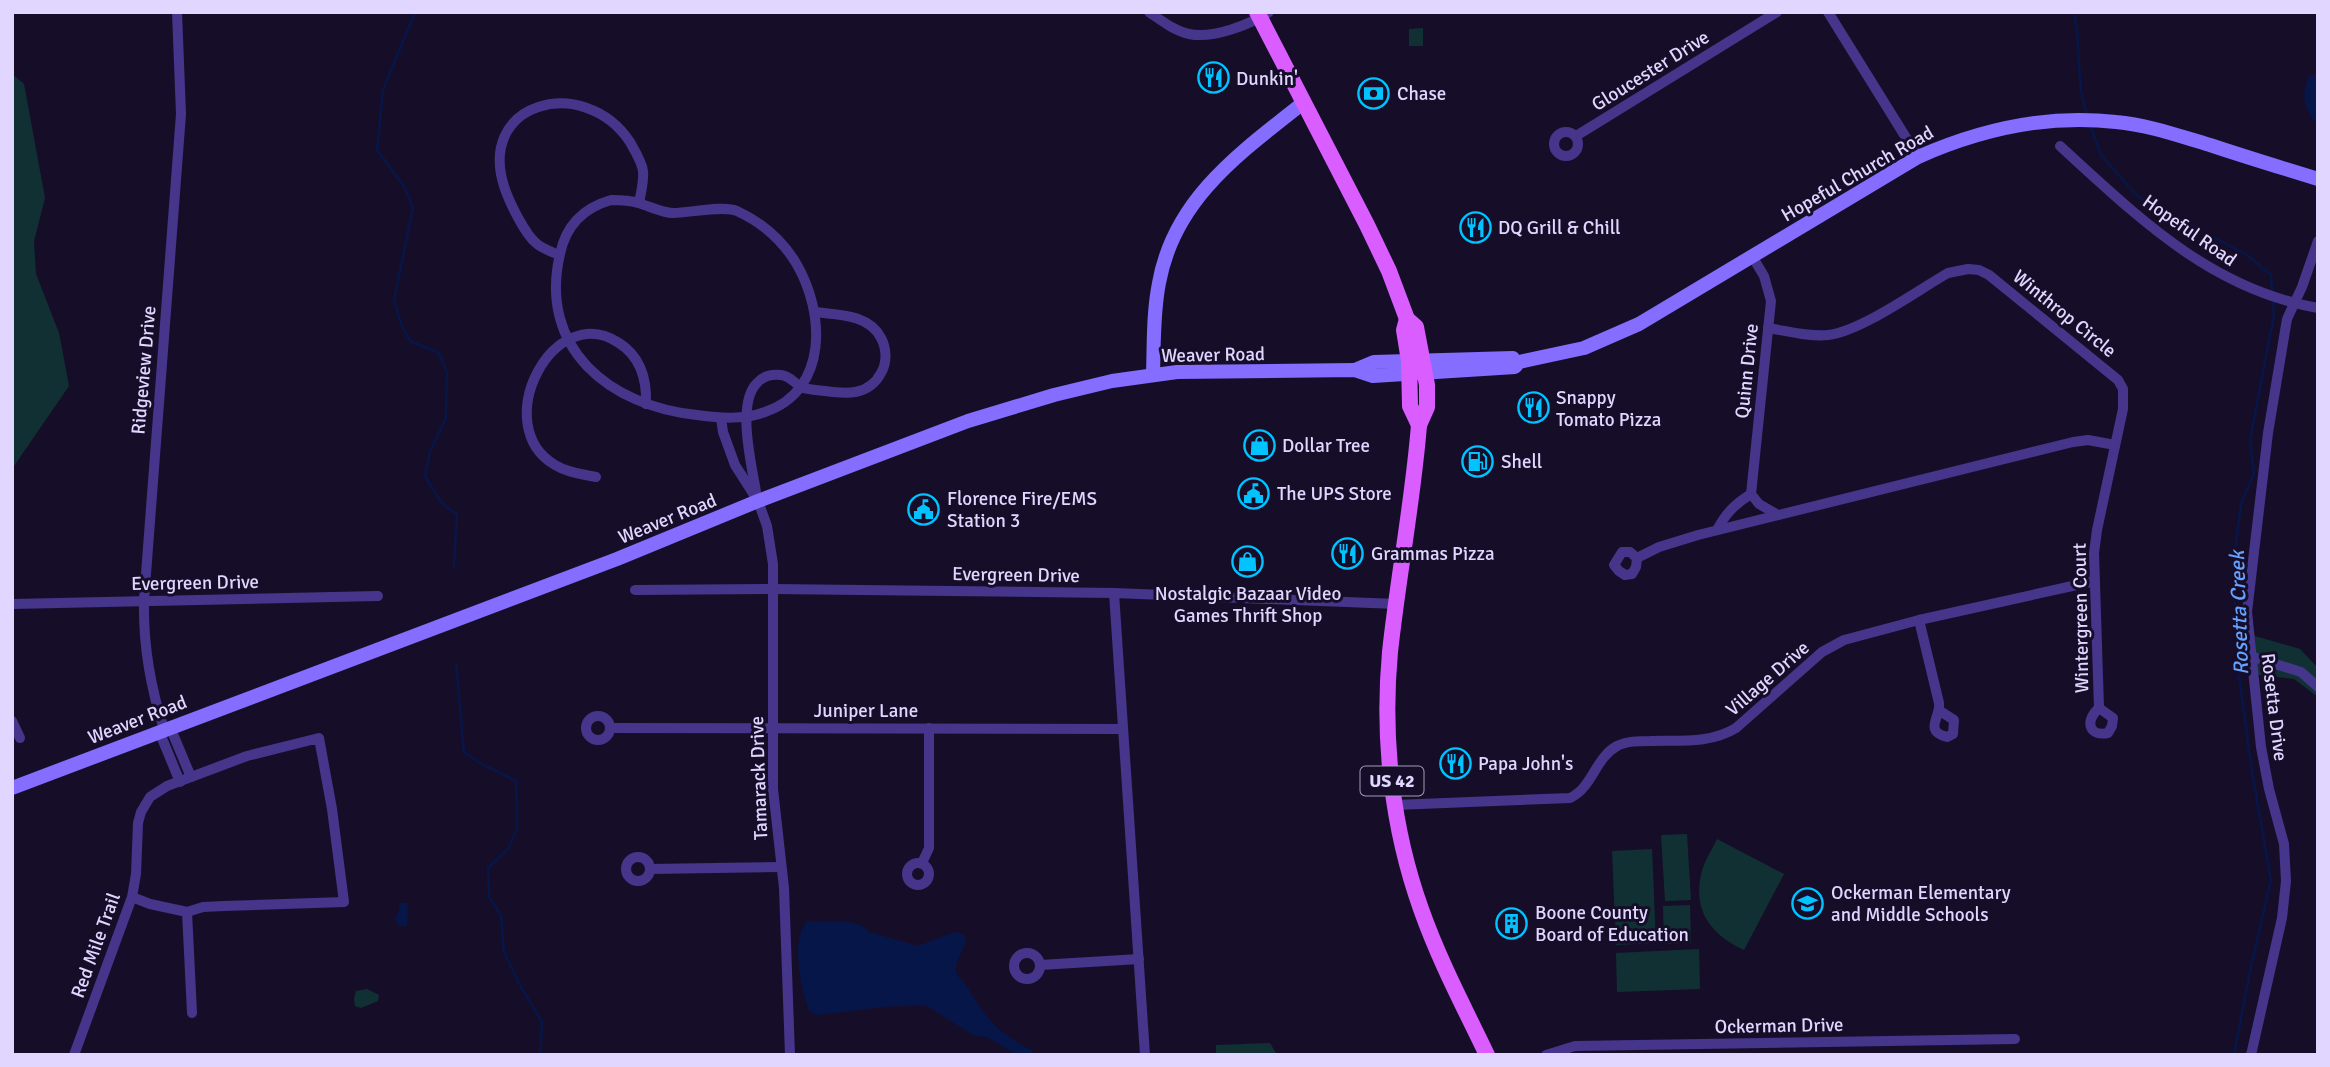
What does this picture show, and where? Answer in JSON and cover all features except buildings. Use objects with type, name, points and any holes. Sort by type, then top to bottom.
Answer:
[{"type":"main road","name":"US 42","points":[[1262,14],[1303,103],[1389,271],[1407,318],[1416,327],[1417,367],[1410,406],[1419,425],[1390,654],[1388,726],[1395,805],[1420,908],[1487,1055]]},
{"type":"main road","points":[[1153,374],[1158,284],[1170,241],[1179,223],[1200,193],[1303,103]]},
{"type":"main road","name":"Hopeful Church Road","points":[[1417,367],[1515,367],[1519,362],[1555,356],[1612,337],[1639,324],[1918,157],[1951,142],[1991,130],[2056,120],[2108,121],[2164,131],[2318,180]]},
{"type":"main road","name":"Weaver Road","points":[[12,788],[604,564],[940,431],[1024,402],[1153,374],[1355,370],[1373,376],[1417,367]]},
{"type":"street","name":"Ridgeview Drive","points":[[164,729],[149,679],[143,630],[181,114],[177,12]]},
{"type":"street","points":[[1149,12],[1178,30],[1190,34],[1222,31],[1262,14]]},
{"type":"street","name":"Gloucester Drive","points":[[1576,136],[1777,12]]},
{"type":"street","points":[[1828,12],[1918,157]]},
{"type":"street","points":[[559,255],[536,243],[512,207],[502,181],[498,154],[508,131],[519,117],[530,109],[545,104],[565,104],[584,107],[613,122],[625,135],[643,168],[639,203]]},
{"type":"street","name":"Hopeful Road","points":[[2060,146],[2145,222],[2224,277],[2293,304],[2318,308]]},
{"type":"street","points":[[611,200],[639,203],[670,213],[733,209],[762,226],[780,243],[806,284],[815,312],[817,334],[809,374],[802,387],[779,406],[747,416],[721,418],[682,414],[620,393],[598,378],[579,359],[567,339],[558,314],[555,295],[559,255],[568,230],[586,210],[611,200]]},
{"type":"street","name":"Rosetta Drive","points":[[2251,1055],[2282,918],[2287,881],[2284,844],[2261,747],[2247,612],[2268,433],[2287,319],[2302,287],[2318,241]]},
{"type":"street","name":"Quinn Drive","points":[[1751,494],[1771,301],[1768,288],[1752,256]]},
{"type":"street","name":"Winthrop Circle","points":[[1768,328],[1813,335],[1841,332],[1864,322],[1948,273],[1979,270],[2001,283],[2118,380],[2124,399],[2115,445]]},
{"type":"street","points":[[758,501],[749,460],[747,416],[750,393],[755,384],[774,374],[785,375],[802,387],[844,394],[858,392],[876,381],[885,361],[882,340],[869,323],[858,318],[815,312]]},
{"type":"street","points":[[596,477],[564,470],[540,453],[528,431],[526,418],[528,397],[536,374],[567,339],[597,333],[626,347],[635,358],[643,372],[647,388],[646,404]]},
{"type":"street","points":[[721,418],[735,465],[758,501]]},
{"type":"street","points":[[1637,558],[1674,542],[1746,522],[2073,442],[2088,440],[2115,445]]},
{"type":"street","name":"Wintergreen Court","points":[[2099,708],[2095,581],[2097,530],[2115,445]]},
{"type":"street","points":[[1717,530],[1733,505],[1751,494],[1759,504],[1778,515]]},
{"type":"street","name":"Tamarack Drive","points":[[758,501],[767,526],[773,564],[774,810],[784,887],[790,1055]]},
{"type":"street","name":"Village Drive","points":[[1395,805],[1570,798],[1584,789],[1598,764],[1617,746],[1637,741],[1705,739],[1726,734],[1832,645],[1858,635],[1919,620],[2095,581]]},
{"type":"street","name":"Evergreen Drive","points":[[635,590],[1114,593],[1396,604]]},
{"type":"street","points":[[1114,593],[1146,1055]]},
{"type":"street","name":"Evergreen Drive","points":[[12,604],[378,596]]},
{"type":"street","points":[[1919,620],[1940,711]]},
{"type":"street","points":[[2250,656],[2301,672],[2318,687]]},
{"type":"street","points":[[12,721],[20,738]]},
{"type":"street","name":"Juniper Lane","points":[[610,728],[1123,729]]},
{"type":"street","points":[[922,863],[929,848],[929,728]]},
{"type":"street","points":[[164,729],[186,779]]},
{"type":"street","name":"Red Mile Trail","points":[[74,1055],[132,897],[141,812],[150,797],[159,789],[247,756],[319,738],[332,809],[344,902],[203,907],[187,912]]},
{"type":"street","points":[[650,869],[781,867]]},
{"type":"street","points":[[132,897],[187,912],[192,1013]]},
{"type":"street","points":[[1040,965],[1139,959]]},
{"type":"street","name":"Ockerman Drive","points":[[1546,1055],[1575,1046],[2015,1039]]},
{"type":"green space","points":[[1423,28],[1423,46],[1409,46],[1409,29]]},
{"type":"green space","points":[[12,74],[24,84],[45,198],[34,241],[36,274],[59,333],[69,386],[14,466],[12,484]]},
{"type":"green space","points":[[2248,634],[2300,649],[2318,668],[2318,697],[2294,679],[2252,674]]},
{"type":"green space","points":[[1687,834],[1691,900],[1665,901],[1661,835]]},
{"type":"green space","points":[[1717,839],[1784,874],[1744,950],[1714,929],[1700,900],[1702,870]]},
{"type":"green space","points":[[1652,849],[1656,943],[1616,945],[1612,851]]},
{"type":"green space","points":[[1690,905],[1691,943],[1664,944],[1663,906]]},
{"type":"green space","points":[[1699,949],[1700,989],[1617,992],[1616,953]]},
{"type":"green space","points":[[367,989],[379,995],[378,1001],[361,1008],[355,1006],[356,991]]},
{"type":"green space","points":[[1270,1043],[1277,1055],[1216,1055],[1216,1045]]},
{"type":"shaded area","points":[[2318,72],[2318,125],[2307,108],[2304,97],[2308,78]]},
{"type":"shaded area","points":[[399,903],[408,903],[407,926],[399,926],[395,919]]},
{"type":"shaded area","points":[[807,921],[849,922],[861,925],[869,932],[918,946],[955,932],[963,934],[966,940],[957,963],[958,976],[995,1026],[1035,1055],[1018,1055],[987,1037],[975,1036],[925,1005],[818,1015],[809,1011],[800,978],[798,952],[802,930]]},
{"type":"waterway","points":[[415,12],[383,90],[377,150],[404,186],[413,208],[394,300],[402,326],[410,341],[439,353],[447,373],[446,418],[430,452],[425,476],[441,502],[457,515],[454,567]]},
{"type":"waterway","name":"Rosetta Creek","points":[[2074,12],[2081,89],[2087,114]]},
{"type":"waterway","name":"Rosetta Creek","points":[[2091,127],[2101,155],[2137,196],[2247,255],[2271,275],[2272,290]]},
{"type":"waterway","name":"Rosetta Creek","points":[[2234,1055],[2271,880],[2252,772],[2238,668],[2233,567],[2241,503],[2254,474],[2250,440],[2274,315],[2273,301]]},
{"type":"waterway","points":[[456,664],[464,752],[516,781],[517,829],[508,849],[488,868],[489,897],[501,915],[504,952],[542,1022],[540,1055]]},
{"type":"place","name":"Dunkin'","points":[[1213,78]]},
{"type":"place","name":"Chase","points":[[1374,93]]},
{"type":"place","name":"DQ Grill & Chill","points":[[1475,227]]},
{"type":"place","name":"Snappy Tomato Pizza","points":[[1533,408]]},
{"type":"place","name":"Dollar Tree","points":[[1259,445]]},
{"type":"place","name":"Shell","points":[[1478,461]]},
{"type":"place","name":"The UPS Store","points":[[1254,493]]},
{"type":"place","name":"Florence Fire/EMS Station 3","points":[[924,509]]},
{"type":"place","name":"Grammas Pizza","points":[[1348,553]]},
{"type":"place","name":"Nostalgic Bazaar Video Games Thrift Shop","points":[[1248,562]]},
{"type":"place","name":"Papa John's","points":[[1455,763]]},
{"type":"place","name":"Ockerman Elementary and Middle Schools","points":[[1808,903]]},
{"type":"place","name":"Boone County Board of Education","points":[[1512,923]]}]
